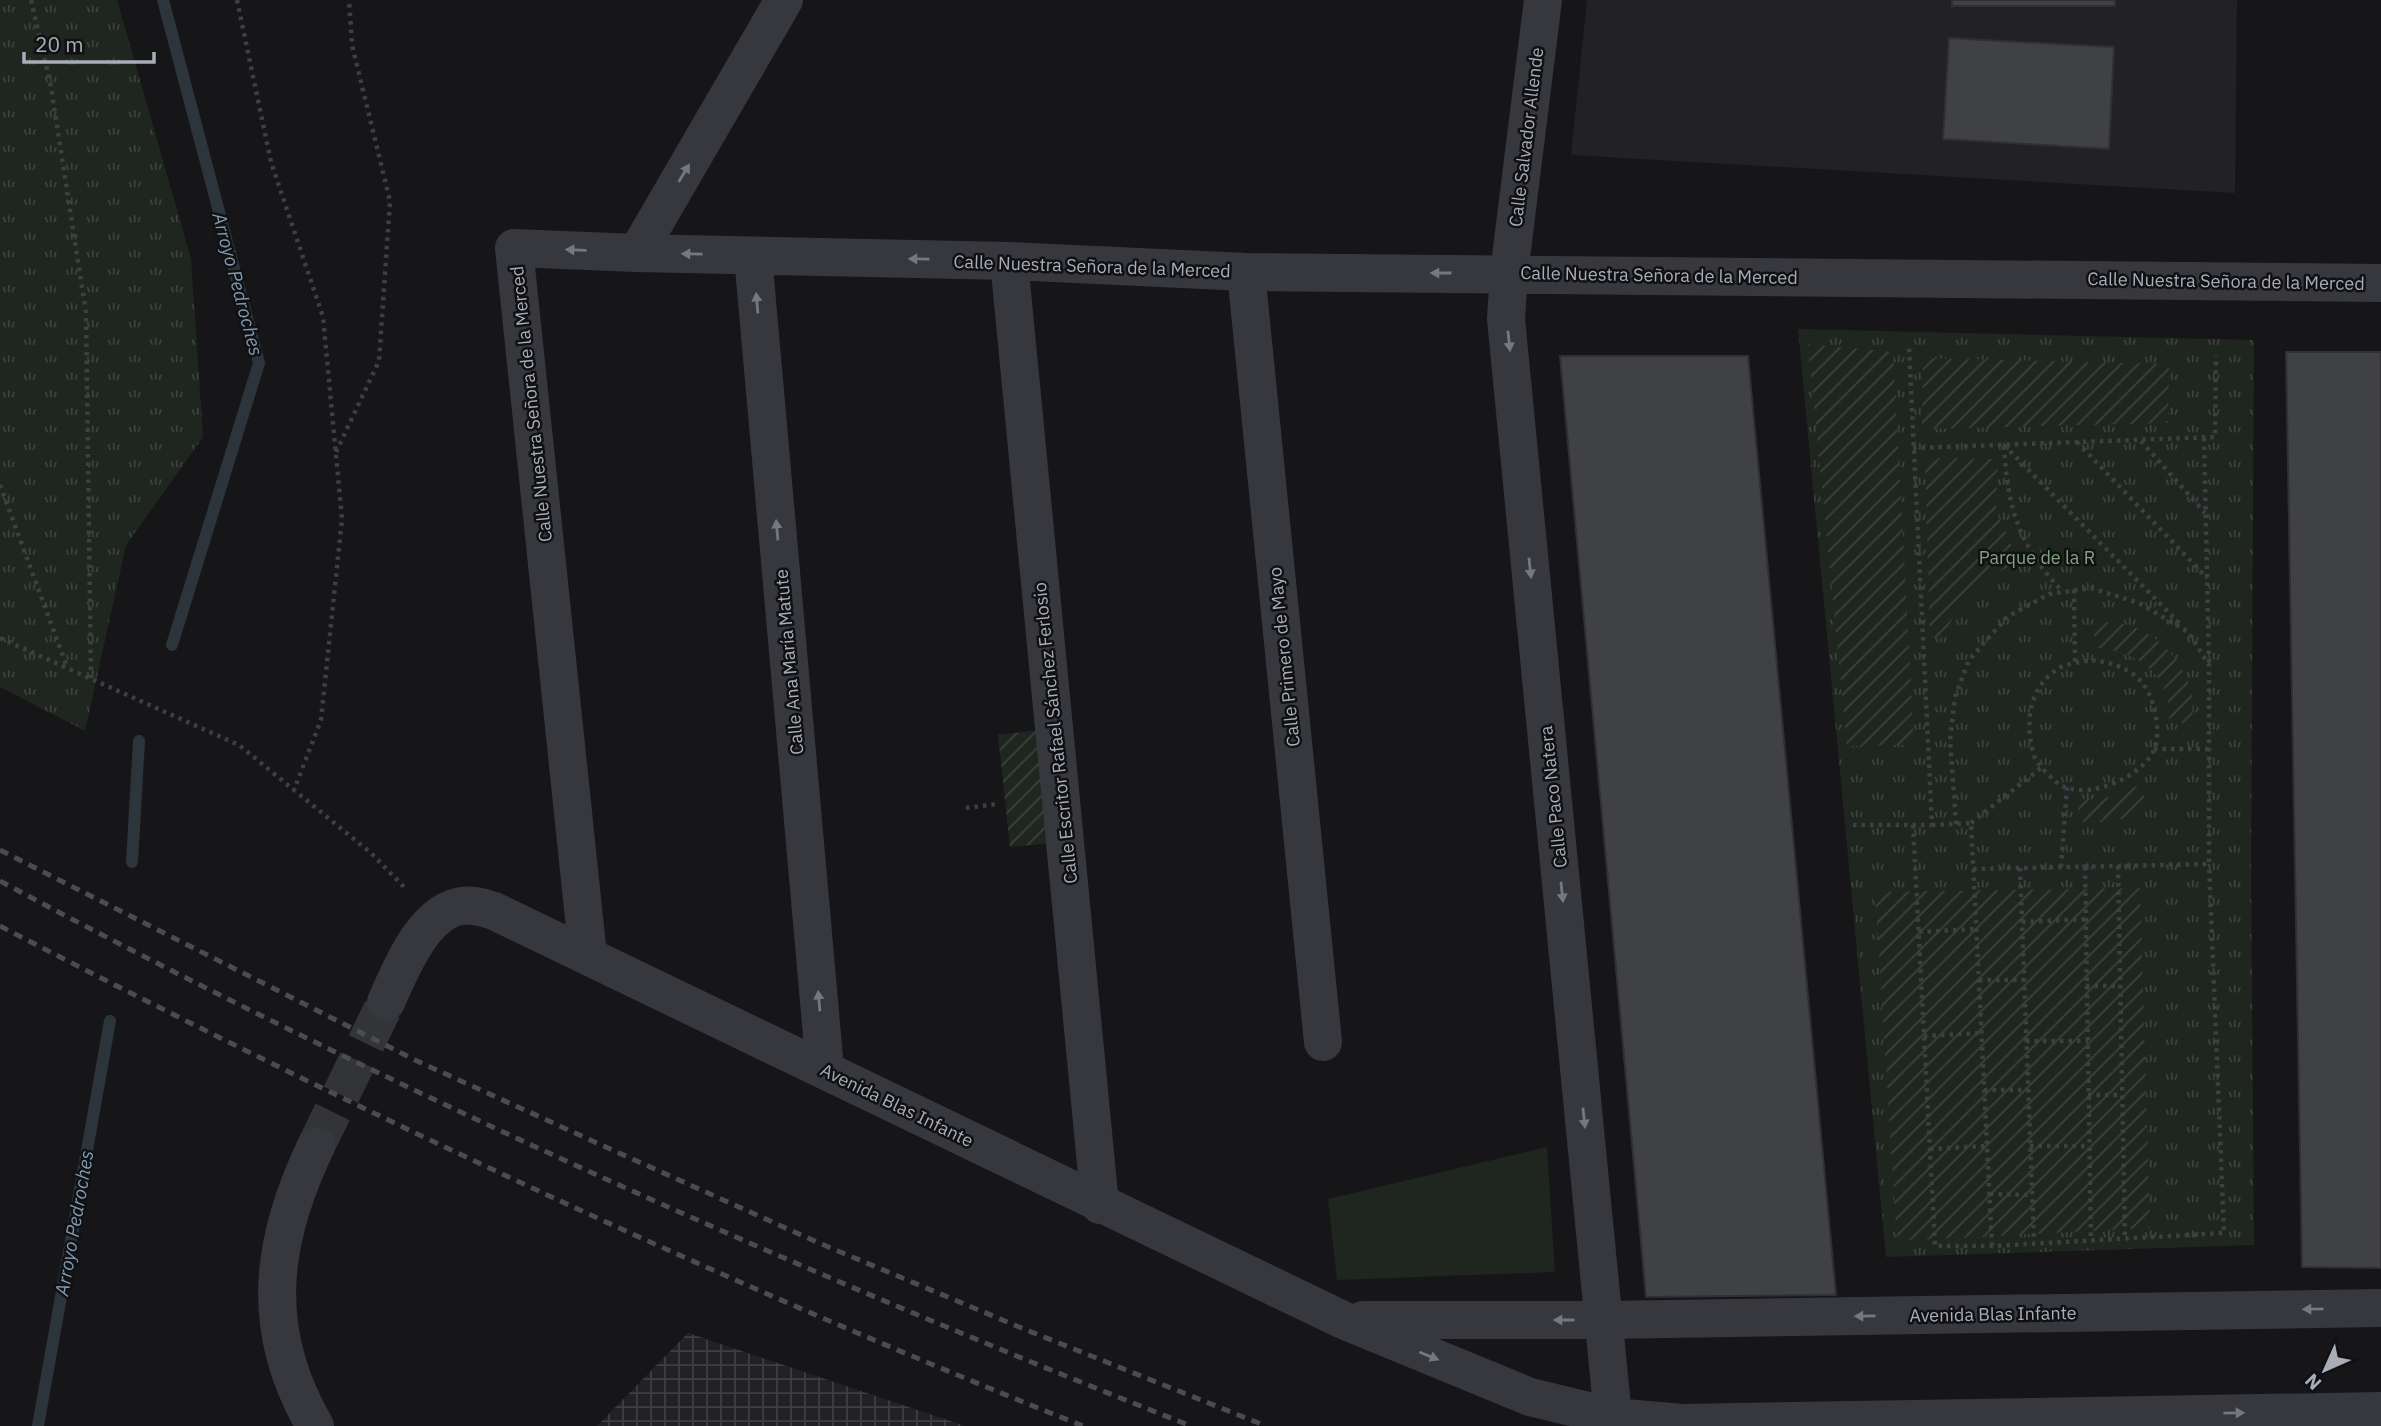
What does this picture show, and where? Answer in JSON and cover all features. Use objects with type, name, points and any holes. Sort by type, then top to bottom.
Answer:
[{"type":"street","points":[[637,253],[783,0]]},
{"type":"street","name":"Calle Salvador Allende","points":[[1509,273],[1543,0]]},
{"type":"street","name":"Calle Nuestra Señora de la Merced","points":[[588,956],[514,248],[1009,261],[1245,272],[2381,283]]},
{"type":"street","name":"Calle Ana María Matute","points":[[753,256],[825,1069]]},
{"type":"street","name":"Calle Escritor Rafael Sánchez Ferlosio","points":[[1009,261],[1101,1205]]},
{"type":"street","name":"Calle Primero de Mayo","points":[[1245,272],[1323,1042]]},
{"type":"street","name":"Calle Paco Natera","points":[[1509,273],[1508,332],[1605,1320]]},
{"type":"street","name":"Avenida Blas Infante","points":[[442,915],[463,906],[478,906],[494,911],[1343,1320],[1531,1397],[1613,1417],[1682,1423],[2381,1411]]},
{"type":"street","points":[[386,1002],[413,947],[442,915]]},
{"type":"street","points":[[315,1426],[304,1407],[285,1353],[278,1314],[276,1279],[289,1210],[316,1146]]},
{"type":"street","name":"Avenida Blas Infante","points":[[1343,1320],[1605,1320],[2381,1308]]},
{"type":"street","points":[[1605,1320],[1613,1417]]},
{"type":"path","points":[[31,0],[51,88],[86,313],[91,678]]},
{"type":"path","points":[[237,0],[271,163],[323,317],[342,519],[321,720],[293,790]]},
{"type":"path","points":[[336,453],[379,361],[390,201],[352,45],[349,0]]},
{"type":"path","points":[[1909,347],[1932,825]]},
{"type":"path","points":[[1913,448],[2215,437],[2216,356]]},
{"type":"path","points":[[1913,825],[1936,1246],[1992,1246],[2224,1233],[2208,864],[2209,665],[2204,438]]},
{"type":"path","points":[[2140,440],[2206,514]]},
{"type":"path","points":[[2077,442],[2207,578]]},
{"type":"path","points":[[2004,445],[2010,503],[2020,534],[2044,572],[2063,592]]},
{"type":"path","points":[[2004,445],[2188,632],[2209,665]]},
{"type":"path","points":[[0,485],[67,667]]},
{"type":"path","points":[[1956,824],[1950,740],[1955,697],[1969,660],[2007,617],[2049,593],[2091,588],[2139,603],[2188,632]]},
{"type":"path","points":[[2074,590],[2076,663]]},
{"type":"path","points":[[0,638],[239,745],[442,915]]},
{"type":"path","points":[[2092,660],[2116,663],[2138,677],[2153,698],[2157,725],[2154,749],[2139,770],[2111,785],[2084,791],[2058,784],[2035,759],[2029,732],[2031,705],[2042,680],[2063,666],[2076,663],[2092,660]]},
{"type":"path","points":[[2154,749],[2209,749]]},
{"type":"path","points":[[1853,825],[1971,823],[2042,767]]},
{"type":"path","points":[[2061,867],[2067,787]]},
{"type":"path","points":[[966,808],[996,804]]},
{"type":"path","points":[[1971,823],[1992,1246]]},
{"type":"path","points":[[1973,869],[2208,864]]},
{"type":"path","points":[[2118,866],[2125,1239]]},
{"type":"path","points":[[2085,867],[2091,1241]]},
{"type":"path","points":[[2020,868],[2034,1242]]},
{"type":"path","points":[[2022,922],[2085,919]]},
{"type":"path","points":[[1919,932],[1977,929]]},
{"type":"path","points":[[1979,980],[2024,980]]},
{"type":"path","points":[[2086,986],[2120,986]]},
{"type":"path","points":[[1924,1036],[1982,1033]]},
{"type":"path","points":[[2026,1041],[2088,1041]]},
{"type":"path","points":[[1984,1090],[2028,1090]]},
{"type":"path","points":[[2088,1095],[2122,1094]]},
{"type":"path","points":[[1930,1149],[1987,1146]]},
{"type":"path","points":[[2030,1146],[2089,1146]]},
{"type":"path","points":[[1990,1194],[2031,1195]]},
{"type":"shaded area","points":[[1587,0],[2237,0],[2235,193],[1571,155]]},
{"type":"shaded area","points":[[688,1333],[965,1426],[597,1426]]},
{"type":"green space","points":[[0,0],[117,0],[191,259],[203,437],[126,545],[85,731],[0,687]]},
{"type":"green space","name":"Parque de la R","points":[[1798,329],[2254,340],[2251,870],[2254,1245],[1886,1257]]},
{"type":"green space","points":[[1808,344],[1893,352],[1914,745],[1847,746]]},
{"type":"green space","points":[[1923,358],[2169,364],[2168,423],[1922,429]]},
{"type":"green space","points":[[1925,458],[1998,459],[1996,510],[2019,562],[1994,574],[1967,596],[1940,639],[1930,636]]},
{"type":"green space","points":[[2096,622],[2131,626],[2166,648],[2189,683],[2193,723],[2169,723],[2169,706],[2165,692],[2159,679],[2149,668],[2124,654],[2093,648]]},
{"type":"green space","points":[[1040,730],[1051,843],[1010,847],[998,735]]},
{"type":"green space","points":[[2137,786],[2150,804],[2140,810],[2115,820],[2077,821],[2080,799],[2110,797]]},
{"type":"green space","points":[[2140,888],[2150,1228],[1897,1241],[1875,892]]},
{"type":"green space","points":[[1547,1147],[1555,1272],[1337,1280],[1328,1199]]},
{"type":"building","points":[[1952,0],[2115,0],[2115,6],[1952,6]]},
{"type":"building","points":[[1949,38],[2114,47],[2109,149],[1943,139]]},
{"type":"building","points":[[2286,352],[2381,352],[2381,1268],[2302,1267]]},
{"type":"building","points":[[1560,356],[1748,356],[1836,1295],[1646,1297]]},
{"type":"waterway","name":"Arroyo Pedroches","points":[[163,0],[259,363],[172,645]]},
{"type":"waterway","name":"Arroyo Pedroches","points":[[132,862],[139,741]]},
{"type":"waterway","name":"Arroyo Pedroches","points":[[38,1426],[110,1021]]},
{"type":"tunnel","points":[[316,1146],[386,1002]]},
{"type":"railway","points":[[0,850],[415,1060],[608,1148],[819,1243],[1266,1426]]},
{"type":"railway","points":[[0,881],[291,1031],[588,1171],[888,1302],[1191,1426]]},
{"type":"railway","points":[[0,926],[266,1061],[536,1190],[808,1312],[1083,1426]]}]
